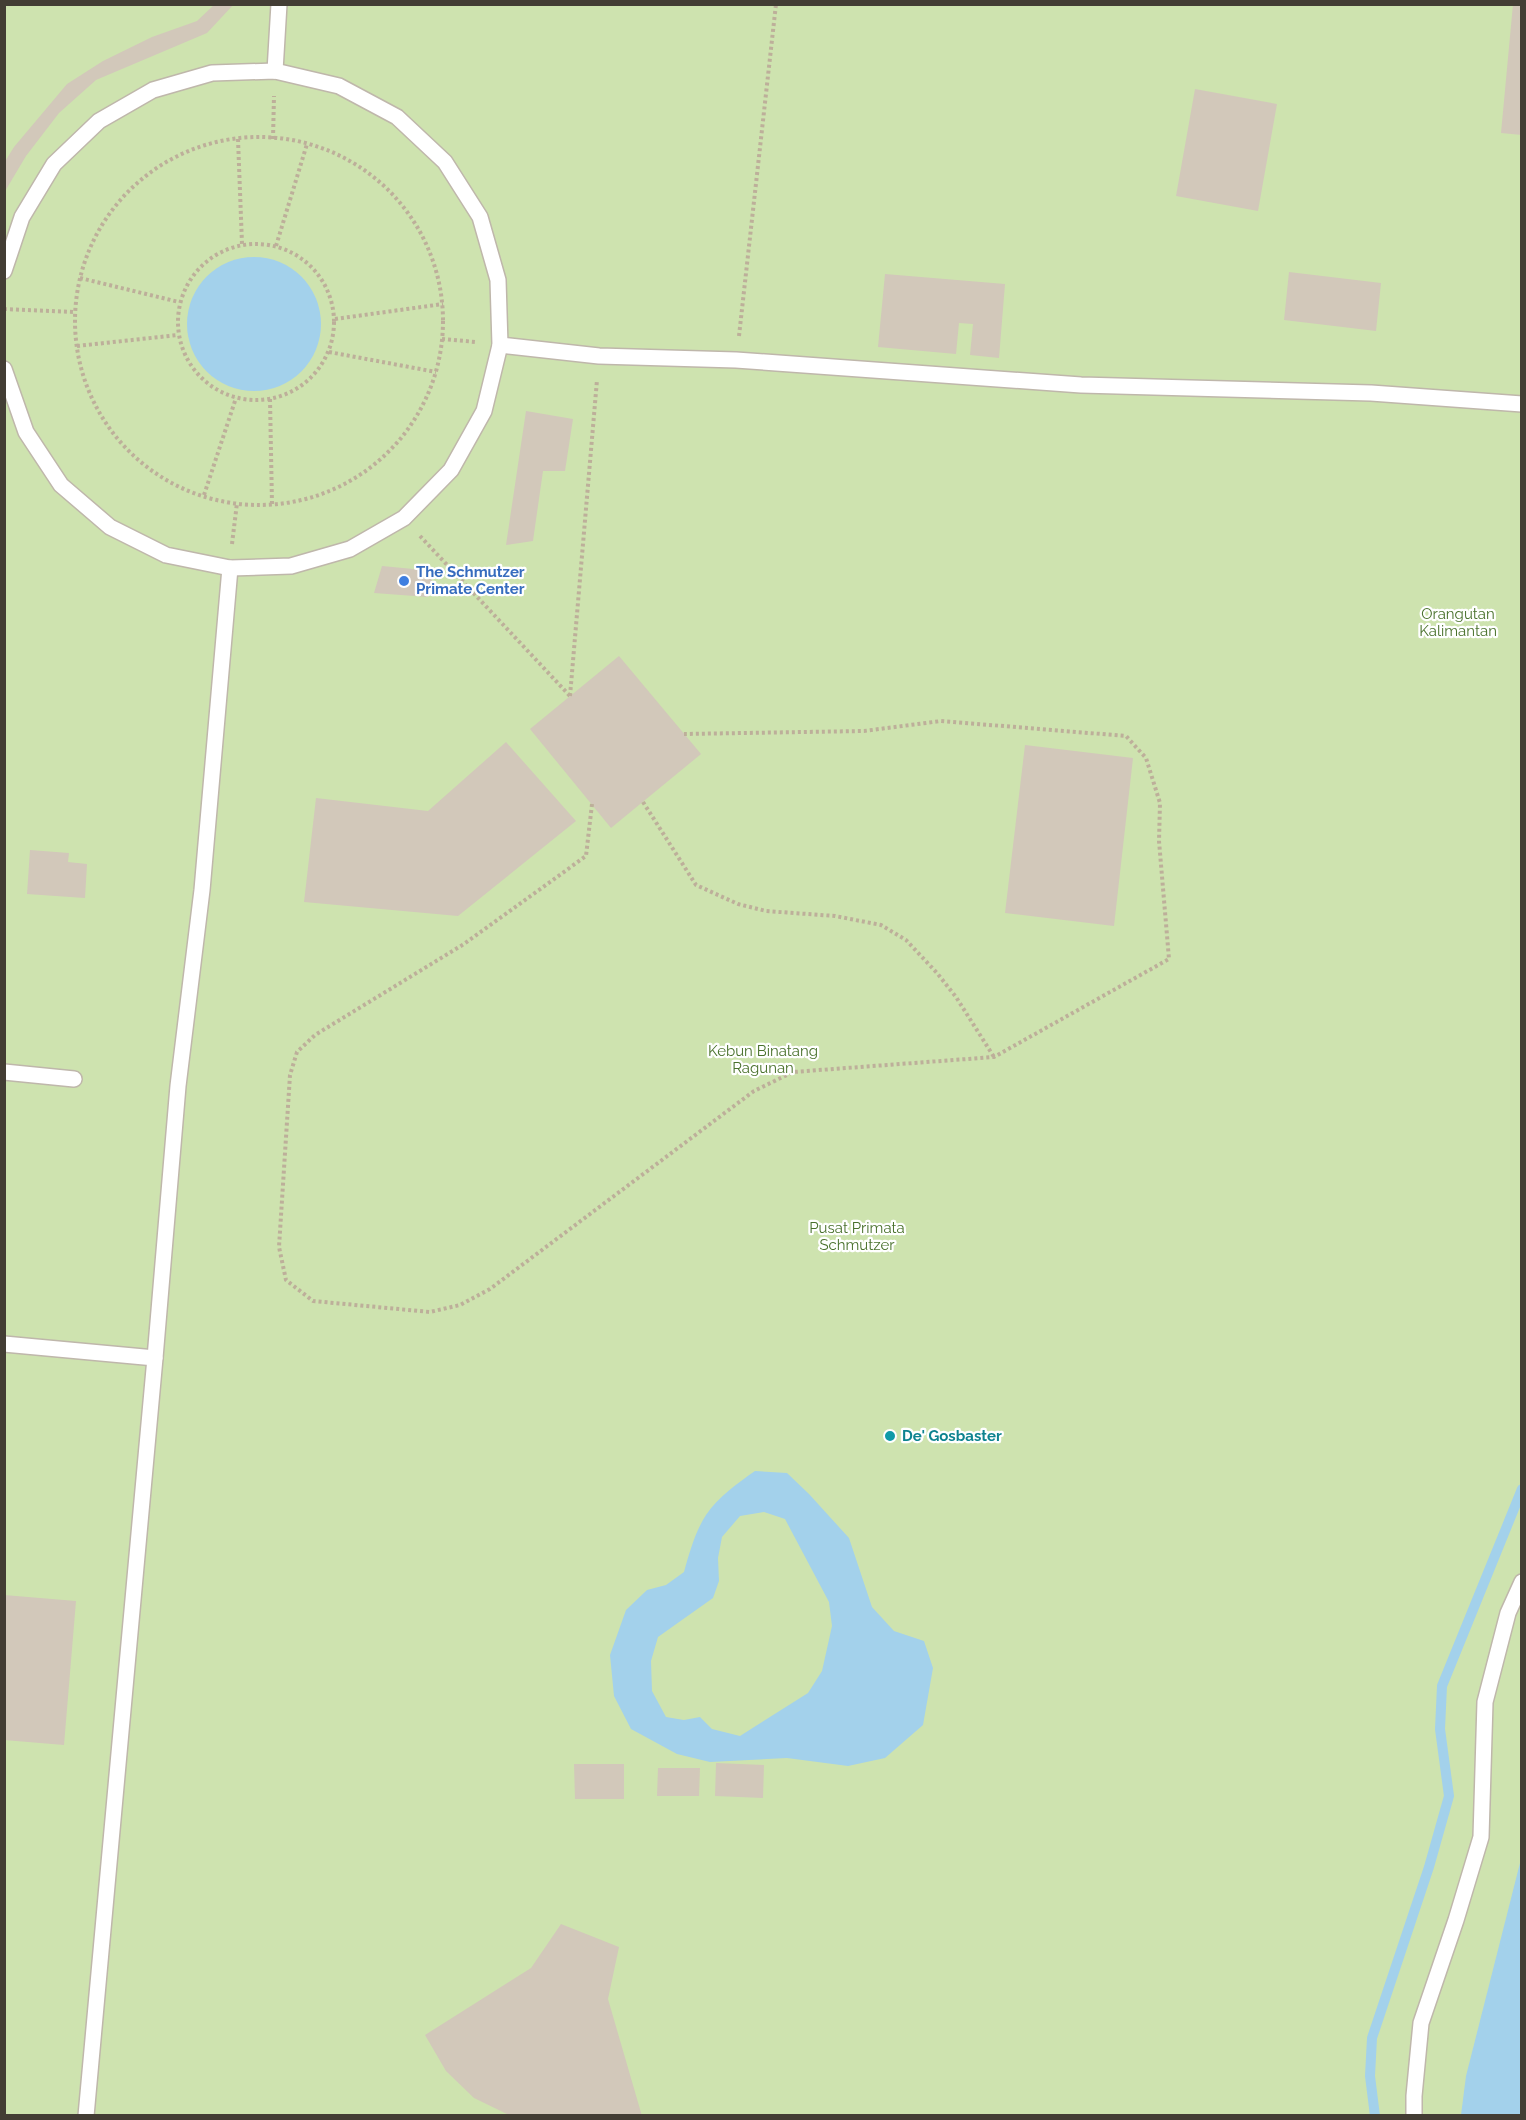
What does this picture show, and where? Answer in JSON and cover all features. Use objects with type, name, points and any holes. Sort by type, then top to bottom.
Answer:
[{"type":"lane","points":[[275,72],[279,4]]},
{"type":"lane","points":[[4,271],[22,216],[54,164],[99,121],[153,90],[212,73],[275,72],[339,86],[397,117],[445,162],[480,217],[498,280],[500,345],[484,411],[451,470],[404,518],[350,549],[291,566],[230,568],[166,555],[110,527],[61,485],[26,432],[4,369]]},
{"type":"lane","points":[[500,345],[599,356],[736,360],[1081,385],[1371,393],[1521,404]]},
{"type":"lane","points":[[86,2115],[178,1086],[202,890],[230,568]]},
{"type":"lane","points":[[4,1072],[74,1079]]},
{"type":"lane","points":[[4,1344],[155,1358]]},
{"type":"lane","points":[[1414,2115],[1421,2023],[1481,1837],[1485,1702],[1508,1612],[1521,1582]]},
{"type":"path","points":[[736,360],[776,4]]},
{"type":"path","points":[[273,139],[275,72]]},
{"type":"path","points":[[238,139],[242,244]]},
{"type":"path","points":[[238,139],[273,139],[307,144],[339,156],[369,174],[405,209],[415,224],[431,254],[443,304],[442,339],[431,389],[415,419],[393,446],[381,458],[353,478],[330,490],[306,498],[272,504],[237,503],[204,495],[179,486],[157,474],[118,439],[99,411],[91,396],[77,346],[75,312],[80,278],[92,245],[119,202],[143,178],[172,159],[188,152],[238,139]]},
{"type":"path","points":[[276,246],[307,144]]},
{"type":"path","points":[[242,244],[276,246],[296,254],[320,277],[330,297],[334,319],[329,351],[317,371],[291,392],[270,399],[236,398],[215,389],[198,375],[185,356],[178,335],[179,302],[188,281],[202,264],[221,251],[242,244]]},
{"type":"path","points":[[80,278],[179,302]]},
{"type":"path","points":[[334,319],[443,304]]},
{"type":"path","points":[[4,309],[75,312]]},
{"type":"path","points":[[77,346],[178,335]]},
{"type":"path","points":[[329,351],[436,372]]},
{"type":"path","points":[[404,518],[570,696],[599,356]]},
{"type":"path","points":[[204,495],[236,398]]},
{"type":"path","points":[[270,399],[272,504]]},
{"type":"path","points":[[230,568],[237,503]]},
{"type":"path","points":[[592,804],[586,856],[464,944],[315,1035],[297,1052],[290,1076],[279,1247],[286,1280],[313,1301],[430,1312],[460,1305],[490,1289],[754,1091],[793,1072],[994,1057],[1169,959],[1159,841],[1160,803],[1146,758],[1126,736],[941,721],[864,731],[684,734]]},
{"type":"path","points":[[643,802],[696,885],[738,904],[766,911],[835,916],[881,925],[906,940],[956,997],[994,1057]]},
{"type":"green space","name":"Kebun Binatang Ragunan","points":[[5,5],[1521,5],[1521,2115],[5,2116]]},
{"type":"water","points":[[254,257],[280,262],[301,277],[316,298],[321,324],[316,350],[301,371],[280,386],[254,391],[228,386],[207,371],[192,350],[187,324],[192,298],[207,277],[228,262]]},
{"type":"water","points":[[755,1471],[787,1473],[809,1494],[849,1538],[872,1607],[894,1631],[924,1641],[933,1668],[923,1725],[885,1758],[848,1766],[787,1758],[710,1762],[677,1754],[631,1729],[614,1696],[610,1655],[626,1610],[647,1590],[666,1585],[684,1572],[690,1551],[706,1515],[735,1485]],"holes":[[[764,1512],[785,1519],[829,1602],[832,1626],[822,1671],[808,1693],[740,1736],[712,1729],[700,1717],[684,1720],[666,1717],[652,1691],[651,1661],[658,1637],[713,1598],[719,1581],[718,1558],[722,1537],[740,1516]]]},
{"type":"water","points":[[1521,1859],[1521,2115],[1461,2115],[1466,2076]]},
{"type":"building","points":[[215,4],[234,4],[207,33],[96,80],[59,113],[26,156],[4,193],[4,163],[14,147],[67,84],[103,61],[152,37],[197,21]]},
{"type":"building","points":[[1513,4],[1522,4],[1522,135],[1501,133]]},
{"type":"building","points":[[1195,89],[1277,104],[1258,211],[1176,196]]},
{"type":"building","points":[[1289,272],[1381,283],[1376,331],[1284,320]]},
{"type":"building","points":[[885,274],[1005,284],[999,358],[970,355],[973,324],[959,323],[956,354],[878,347]]},
{"type":"building","points":[[526,411],[573,419],[565,471],[543,471],[533,541],[506,545]]},
{"type":"building","points":[[382,566],[434,571],[428,597],[374,593]]},
{"type":"building","points":[[619,656],[701,754],[611,828],[530,729]]},
{"type":"building","points":[[506,742],[576,821],[458,916],[304,902],[316,798],[428,811]]},
{"type":"building","points":[[1025,745],[1133,758],[1114,926],[1005,913]]},
{"type":"building","points":[[30,850],[69,853],[68,862],[87,864],[85,898],[27,894]]},
{"type":"building","points":[[4,1595],[76,1601],[64,1745],[4,1740]]},
{"type":"building","points":[[716,1763],[764,1765],[763,1798],[715,1796]]},
{"type":"building","points":[[574,1764],[624,1764],[624,1799],[575,1799]]},
{"type":"building","points":[[658,1768],[700,1768],[699,1796],[657,1796]]},
{"type":"building","points":[[561,1924],[619,1947],[608,1999],[642,2116],[511,2116],[474,2098],[446,2071],[425,2035],[531,1968]]},
{"type":"waterway","points":[[1375,2116],[1370,2076],[1372,2038],[1429,1867],[1449,1796],[1440,1729],[1442,1686],[1522,1489]]},
{"type":"place","name":"The Schmutzer Primate Center","points":[[404,581]]},
{"type":"place","name":"De' Gosbaster","points":[[890,1436]]},
{"type":"park label","name":"Orangutan Kalimantan","points":[[1458,622]]},
{"type":"park label","name":"Pusat Primata Schmutzer","points":[[857,1236]]}]
